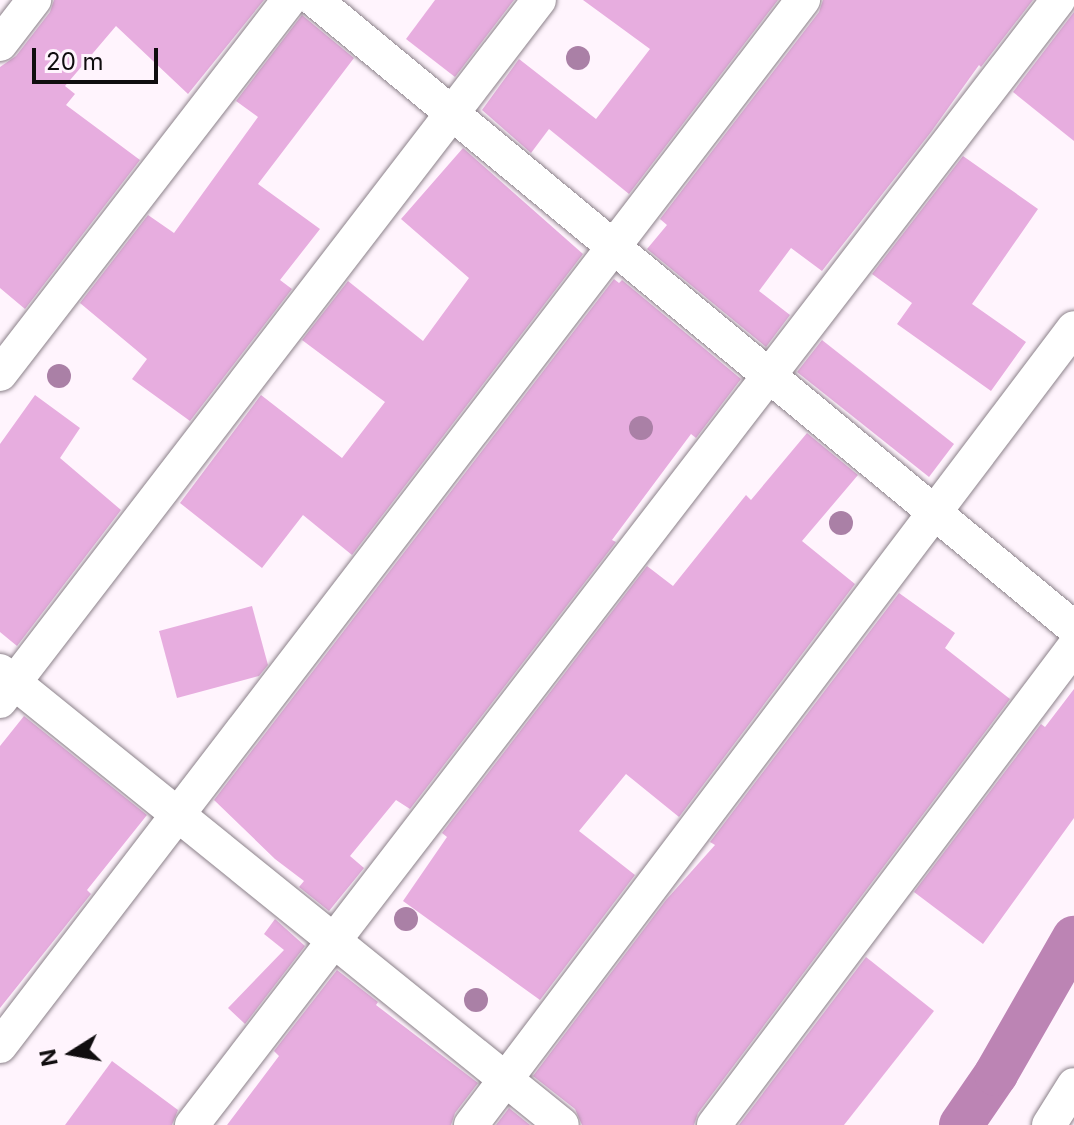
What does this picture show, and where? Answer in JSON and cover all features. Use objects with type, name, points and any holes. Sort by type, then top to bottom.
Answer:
[{"type":"street","points":[[0,44],[34,0]]},
{"type":"street","points":[[0,374],[289,0]]},
{"type":"street","points":[[315,0],[1074,628]]},
{"type":"street","points":[[539,0],[5,685],[178,814],[562,1125]]},
{"type":"street","points":[[0,1046],[803,0]]},
{"type":"street","points":[[192,1125],[1058,0]]},
{"type":"street","points":[[471,1125],[1074,328]]},
{"type":"street","points":[[714,1125],[1074,647]]},
{"type":"street","points":[[1049,1125],[1074,1085]]},
{"type":"building","points":[[54,0],[264,0],[188,94],[116,26],[65,86],[75,94],[66,105],[140,160],[25,309],[0,288],[0,67],[16,56],[50,12]]},
{"type":"building","points":[[435,0],[514,0],[455,77],[406,39]]},
{"type":"building","points":[[583,0],[778,0],[629,194],[549,129],[531,153],[482,110],[519,59],[596,119],[650,49]]},
{"type":"building","points":[[823,0],[1033,0],[981,67],[979,65],[931,132],[822,271],[791,248],[759,291],[790,315],[766,347],[647,249],[667,225],[660,219],[819,12]]},
{"type":"building","points":[[1074,12],[1074,141],[1013,92]]},
{"type":"building","points":[[302,15],[354,58],[258,184],[320,229],[280,280],[292,289],[190,421],[132,379],[147,359],[80,303],[148,215],[174,233],[258,117],[236,101]]},
{"type":"building","points":[[463,148],[583,254],[352,555],[303,515],[262,568],[180,503],[261,395],[342,458],[385,402],[302,340],[348,281],[423,341],[469,278],[401,219]]},
{"type":"building","points":[[963,156],[1038,209],[972,304],[1026,342],[991,391],[897,324],[912,303],[872,274]]},
{"type":"building","points":[[614,279],[619,283],[622,280],[741,379],[696,438],[691,434],[612,540],[616,542],[410,809],[396,800],[350,856],[364,868],[329,911],[299,887],[304,881],[275,859],[214,800]]},
{"type":"building","points":[[822,340],[954,444],[929,477],[797,372]]},
{"type":"building","points":[[35,395],[80,428],[60,458],[121,510],[17,646],[0,632],[0,444]]},
{"type":"building","points":[[807,433],[858,475],[802,541],[855,584],[679,817],[626,774],[579,831],[635,875],[540,1000],[403,901],[447,837],[442,833],[647,566],[673,586],[746,495],[751,500]]},
{"type":"building","points":[[899,593],[955,633],[945,648],[1010,699],[698,1113],[694,1125],[582,1125],[575,1109],[533,1076],[666,900],[715,845],[710,842]]},
{"type":"building","points":[[252,606],[268,665],[259,676],[177,698],[159,631]]},
{"type":"building","points":[[1074,689],[1074,818],[983,944],[914,892],[1041,724],[1045,727]]},
{"type":"building","points":[[24,716],[147,815],[87,890],[91,894],[0,1008],[0,746]]},
{"type":"building","points":[[275,919],[305,946],[245,1024],[228,1008],[284,950],[264,934]]},
{"type":"building","points":[[866,957],[934,1011],[844,1125],[739,1125]]},
{"type":"building","points":[[337,970],[378,1002],[376,1005],[478,1083],[455,1113],[451,1125],[227,1125],[279,1056],[274,1051]]},
{"type":"building","points":[[112,1061],[178,1110],[172,1125],[65,1125]]},
{"type":"building","points":[[509,1108],[530,1125],[496,1125]]},
{"type":"waterway","points":[[961,1125],[996,1074],[1074,938]]}]
